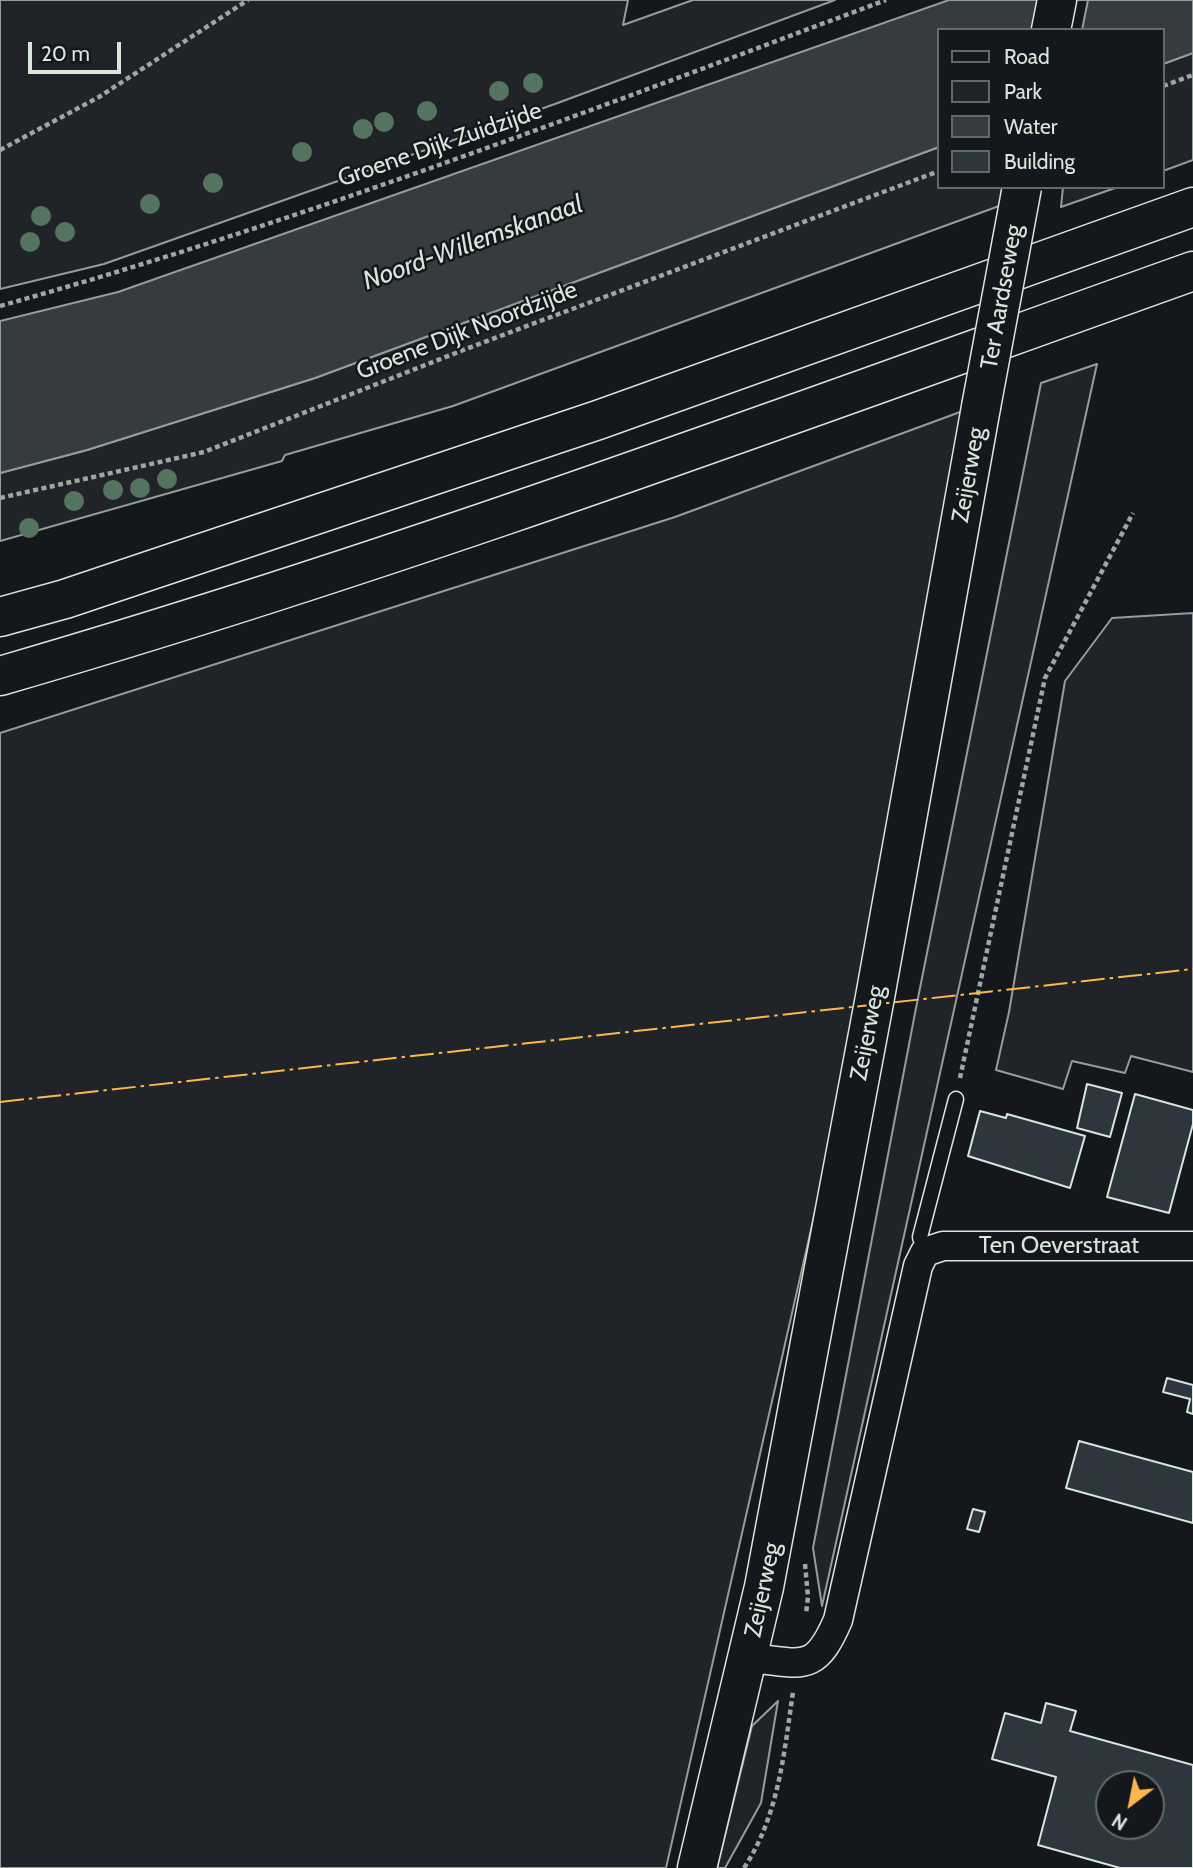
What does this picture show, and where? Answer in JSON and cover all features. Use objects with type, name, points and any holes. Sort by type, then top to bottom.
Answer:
[{"type":"main road","points":[[1051,28],[1057,0]]},
{"type":"main road","name":"Ter Aardseweg","points":[[981,407],[1022,189]]},
{"type":"main road","points":[[0,617],[65,599],[598,420],[1193,207]]},
{"type":"main road","points":[[0,676],[117,642],[511,514],[1193,271]]},
{"type":"main road","name":"Zeijerweg","points":[[697,1868],[767,1574],[875,997],[981,407]]},
{"type":"main road","points":[[0,604],[65,599]]},
{"type":"street","name":"Ten Oeverstraat","points":[[926,1252],[943,1246],[1193,1246]]},
{"type":"street","points":[[798,1662],[817,1657],[838,1620],[918,1266],[926,1252]]},
{"type":"street","name":"Zeijerweg","points":[[749,1658],[798,1662]]},
{"type":"lane","points":[[926,1252],[920,1237],[956,1099]]},
{"type":"path","points":[[0,150],[99,97],[248,0]]},
{"type":"path","name":"Groene Dijk Zuidzijde","points":[[0,306],[109,276],[341,199],[572,117],[886,0]]},
{"type":"path","points":[[1165,85],[1193,75]]},
{"type":"path","name":"Groene Dijk Noordzijde","points":[[0,498],[204,452],[937,172]]},
{"type":"path","points":[[956,1099],[1045,678],[1133,513]]},
{"type":"path","points":[[744,1868],[766,1830],[776,1794],[798,1662]]},
{"type":"green space","points":[[0,0],[628,0],[623,25],[693,0],[835,0],[555,104],[104,264],[0,289]]},
{"type":"green space","points":[[1193,53],[1193,160],[1165,170],[1165,63]]},
{"type":"green space","points":[[937,148],[937,189],[1013,189],[1010,202],[453,406],[285,455],[282,461],[0,541],[0,473],[87,450],[315,378]]},
{"type":"green space","points":[[1063,189],[1112,189],[1061,207]]},
{"type":"green space","points":[[1097,364],[822,1606],[813,1548],[916,1008],[1041,383]]},
{"type":"green space","points":[[971,408],[864,996],[666,1868],[0,1868],[0,733],[675,517]]},
{"type":"green space","points":[[1193,613],[1193,1072],[1131,1056],[1125,1073],[1072,1061],[1063,1089],[996,1070],[1009,1012],[1065,681],[1112,618]]},
{"type":"green space","points":[[778,1701],[761,1803],[725,1868],[717,1868],[752,1726]]},
{"type":"water","name":"Noord-Willemskanaal","points":[[949,0],[1193,0],[1193,53],[1165,63],[1165,28],[937,28],[937,148],[315,378],[87,450],[0,473],[0,321],[118,292]]},
{"type":"pier","points":[[1039,0],[1088,0],[1082,28],[1033,28]]},
{"type":"building","points":[[1087,1084],[1122,1093],[1110,1137],[1077,1128]]},
{"type":"building","points":[[1135,1094],[1193,1110],[1193,1124],[1169,1213],[1107,1197]]},
{"type":"building","points":[[980,1111],[1006,1118],[1007,1114],[1085,1136],[1070,1188],[968,1156]]},
{"type":"building","points":[[1167,1378],[1193,1385],[1193,1414],[1187,1412],[1190,1399],[1163,1392]]},
{"type":"building","points":[[1079,1441],[1193,1472],[1193,1523],[1066,1488]]},
{"type":"building","points":[[973,1509],[985,1512],[979,1532],[967,1529]]},
{"type":"building","points":[[1046,1703],[1076,1711],[1070,1731],[1193,1765],[1193,1868],[1120,1868],[1038,1845],[1056,1777],[992,1759],[1005,1713],[1041,1723]]},
{"type":"power","points":[[0,1102],[1193,969]]}]
